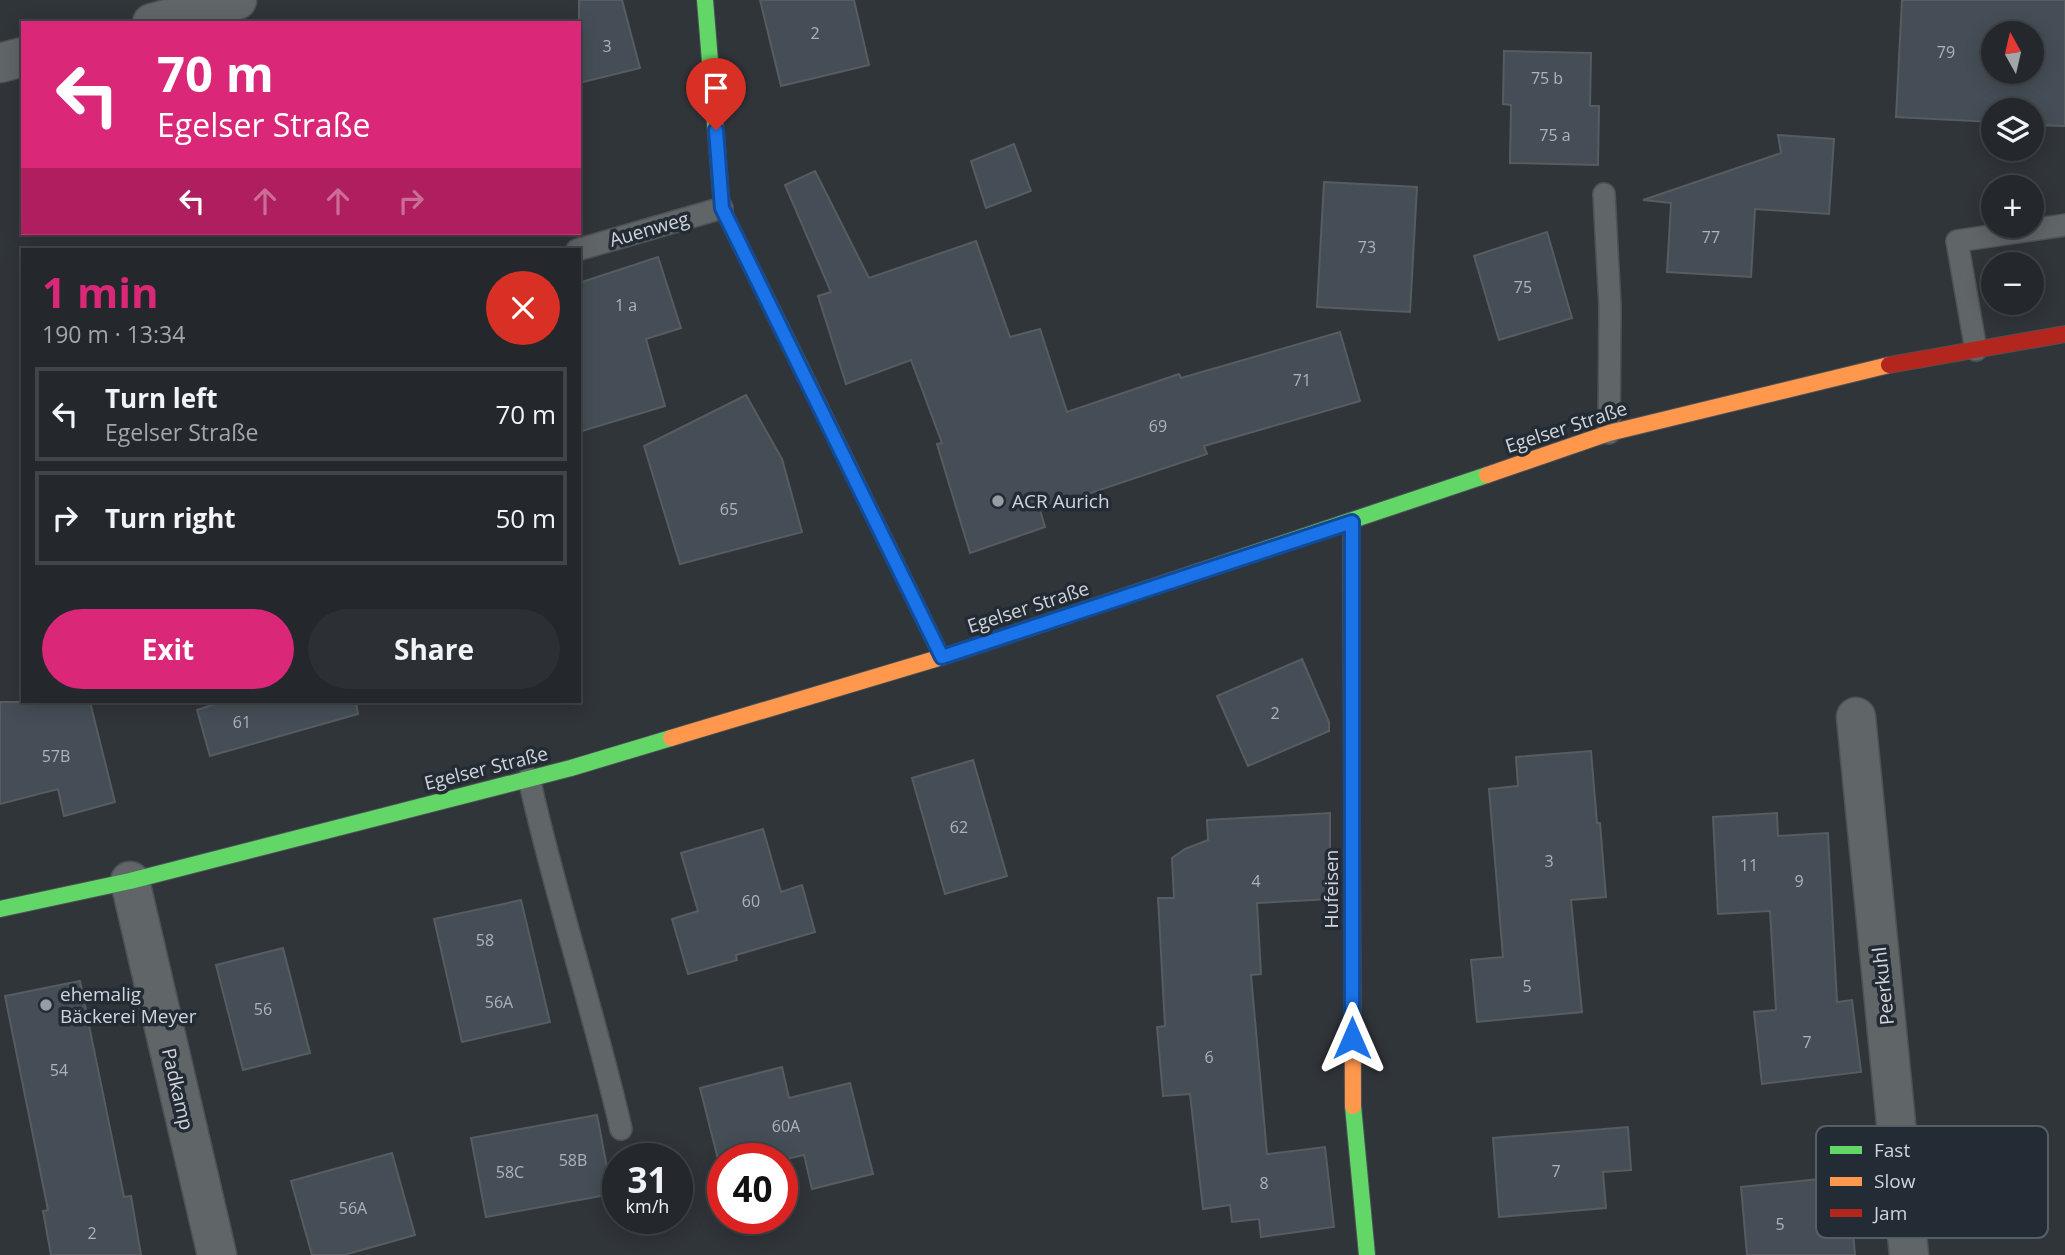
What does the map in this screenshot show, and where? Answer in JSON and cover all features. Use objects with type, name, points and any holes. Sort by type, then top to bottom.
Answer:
[{"type":"main road","points":[[705,0],[722,208],[942,657]]},
{"type":"main road","name":"Egelser Straße","points":[[0,909],[130,881],[571,768],[942,657],[1352,522],[1609,433],[1880,367],[2065,334]]},
{"type":"main road","name":"Hufeisen","points":[[1352,522],[1352,1092],[1367,1255]]},
{"type":"street","points":[[159,21],[237,0]]},
{"type":"street","points":[[0,63],[21,58]]},
{"type":"street","name":"Peerkuhl","points":[[1856,717],[1896,1126]]},
{"type":"street","name":"Padkamp","points":[[130,881],[217,1255]]},
{"type":"lane","points":[[1604,194],[1610,307],[1609,433]]},
{"type":"lane","name":"Auenweg","points":[[581,249],[722,208]]},
{"type":"lane","points":[[1976,350],[1956,241],[2065,225]]},
{"type":"lane","points":[[529,778],[541,834],[592,1011],[621,1129]]},
{"type":"building","points":[[579,0],[622,0],[640,68],[581,83]]},
{"type":"building","points":[[760,0],[854,0],[869,65],[781,86]]},
{"type":"building","points":[[1902,0],[2065,0],[2065,126],[2044,125],[2044,98],[1981,98],[1981,121],[1896,117]]},
{"type":"building","points":[[1504,51],[1591,53],[1590,106],[1599,106],[1598,165],[1510,163],[1511,105],[1503,104]]},
{"type":"building","points":[[1778,135],[1834,139],[1829,214],[1755,209],[1751,277],[1667,272],[1671,203],[1643,200],[1781,153]]},
{"type":"building","points":[[1014,144],[1031,191],[986,208],[971,161]]},
{"type":"building","points":[[815,171],[869,278],[976,241],[1010,337],[1040,329],[1067,412],[1179,374],[1181,378],[1340,332],[1360,401],[1204,446],[1207,454],[1040,510],[1045,527],[970,553],[937,444],[942,443],[911,360],[846,384],[818,296],[831,292],[785,185]]},
{"type":"building","points":[[1324,182],[1417,187],[1410,312],[1317,307]]},
{"type":"building","points":[[1547,232],[1572,318],[1499,340],[1474,256]]},
{"type":"building","points":[[658,257],[681,328],[646,339],[665,406],[581,431],[581,282]]},
{"type":"building","points":[[746,395],[782,459],[802,532],[680,564],[644,446]]},
{"type":"building","points":[[1302,659],[1329,722],[1329,731],[1248,766],[1217,696]]},
{"type":"building","points":[[0,702],[90,703],[115,802],[64,816],[58,789],[0,804]]},
{"type":"building","points":[[218,703],[356,703],[358,714],[210,756],[197,710]]},
{"type":"building","points":[[1591,751],[1606,897],[1571,900],[1582,1012],[1477,1022],[1471,960],[1503,957],[1489,789],[1518,786],[1516,757]]},
{"type":"building","points":[[973,760],[1007,876],[945,894],[912,778]]},
{"type":"building","points":[[1330,813],[1330,899],[1257,903],[1261,974],[1251,975],[1267,1154],[1325,1147],[1334,1227],[1261,1237],[1259,1219],[1232,1222],[1230,1205],[1203,1209],[1190,1094],[1163,1096],[1157,1027],[1165,1026],[1158,898],[1174,898],[1172,858],[1185,849],[1208,840],[1207,820]]},
{"type":"building","points":[[1777,813],[1778,836],[1828,833],[1837,1002],[1852,1000],[1861,1072],[1762,1084],[1754,1012],[1776,1010],[1770,911],[1718,914],[1713,817]]},
{"type":"building","points":[[763,829],[781,892],[802,885],[815,932],[736,955],[737,960],[688,974],[672,919],[698,911],[681,853]]},
{"type":"building","points":[[521,900],[550,1022],[462,1042],[434,919]]},
{"type":"building","points":[[283,948],[310,1053],[243,1070],[216,965]]},
{"type":"building","points":[[80,981],[124,1197],[131,1196],[141,1255],[51,1255],[43,1211],[48,1210],[5,996]]},
{"type":"building","points":[[782,1067],[789,1098],[850,1083],[873,1174],[812,1189],[804,1155],[798,1156],[798,1143],[714,1143],[700,1088]]},
{"type":"building","points":[[597,1115],[602,1143],[602,1196],[486,1217],[471,1138]]},
{"type":"building","points":[[1628,1127],[1631,1170],[1603,1172],[1606,1208],[1499,1217],[1493,1138]]},
{"type":"building","points":[[392,1153],[415,1235],[344,1255],[312,1255],[291,1181]]},
{"type":"building","points":[[1816,1179],[1816,1238],[1853,1238],[1855,1255],[1747,1255],[1741,1187]]},
{"type":"traffic: fast","points":[[705,0],[722,208],[805,376]]},
{"type":"traffic: fast","points":[[1027,629],[1487,475]]},
{"type":"traffic: fast","points":[[0,909],[130,881],[571,768],[671,738]]},
{"type":"traffic: fast","points":[[1353,1106],[1367,1255]]},
{"type":"traffic: slow","points":[[1487,475],[1609,433],[1889,365]]},
{"type":"traffic: slow","points":[[1351,522],[1353,1106]]},
{"type":"traffic: slow","points":[[671,738],[1027,629]]},
{"type":"traffic: jam","points":[[1889,365],[2065,334]]},
{"type":"traffic: jam","points":[[805,376],[942,657]]},
{"type":"place","name":"ACR Aurich","points":[[998,501]]},
{"type":"place","name":"ehemalig Bäckerei Meyer","points":[[46,1005]]},
{"type":"route","points":[[716,130],[722,208],[942,657],[1352,522],[1352,1038]]}]
